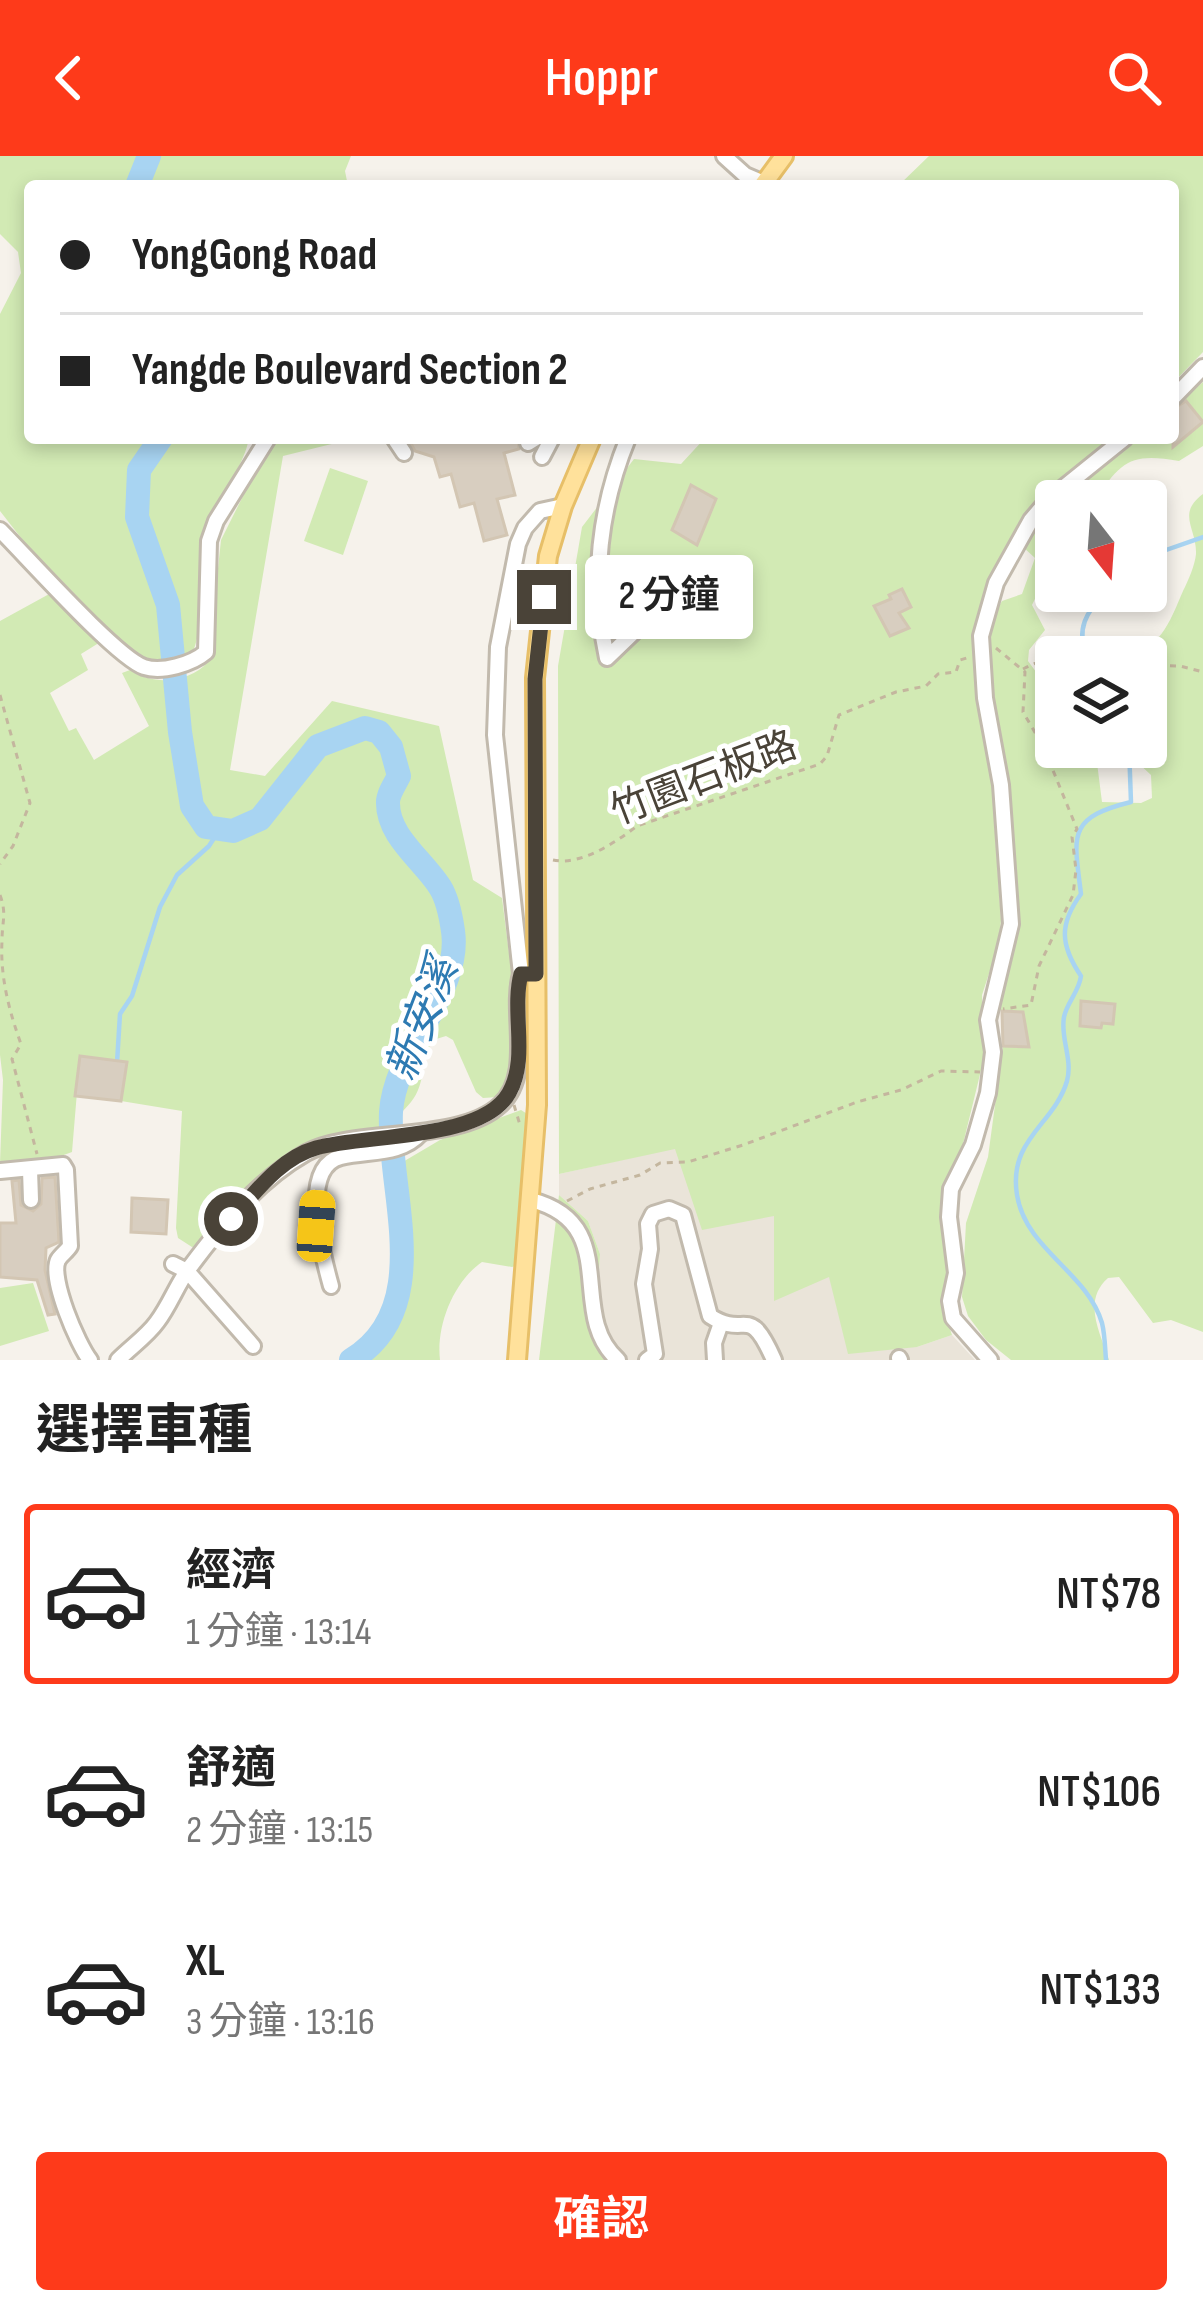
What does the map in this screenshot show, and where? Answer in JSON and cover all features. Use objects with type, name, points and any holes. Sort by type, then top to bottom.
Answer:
[{"type":"main road","points":[[517,1360],[537,1105],[528,974],[535,679],[548,556],[562,506],[589,444]]},
{"type":"street","points":[[724,156],[754,180]]},
{"type":"street","points":[[1179,392],[1203,367]]},
{"type":"street","points":[[0,530],[142,666],[156,669],[196,661],[206,652],[209,542],[216,521],[264,444]]},
{"type":"street","points":[[398,444],[404,452]]},
{"type":"street","points":[[542,457],[548,444]]},
{"type":"street","points":[[626,444],[605,511],[598,566],[598,615],[607,658],[658,609],[685,566]]},
{"type":"street","points":[[990,1360],[953,1318],[950,1301],[956,1273],[951,1189],[973,1145],[988,1093],[993,1052],[988,1022],[1011,924],[1001,785],[981,649],[996,583],[1031,520],[1048,500],[1118,444]]},
{"type":"street","points":[[331,1286],[316,1226],[322,1172],[337,1157],[486,1115],[510,1092],[518,1072],[516,992],[528,974],[495,735],[498,647],[525,528],[540,511],[562,506]]},
{"type":"street","points":[[118,1360],[155,1326],[180,1268],[272,1174],[312,1149],[379,1145]]},
{"type":"street","points":[[0,1171],[63,1166],[66,1170],[70,1246],[59,1258],[57,1271],[67,1314],[90,1360]]},
{"type":"street","points":[[31,1200],[35,1169]]},
{"type":"street","points":[[531,1200],[570,1219],[584,1238],[592,1306],[615,1359]]},
{"type":"street","points":[[647,1360],[655,1354],[644,1284],[650,1249],[648,1224],[653,1214],[669,1209],[682,1215],[710,1316],[721,1323],[750,1325],[761,1331],[774,1360]]},
{"type":"street","points":[[180,1268],[253,1346]]},
{"type":"street","points":[[715,1360],[714,1342],[721,1323]]},
{"type":"path","points":[[981,649],[995,647],[1024,672],[1023,712],[1076,818],[1077,830],[1072,837],[1073,895],[1039,965],[1031,1005],[998,1010],[988,1022]]},
{"type":"path","name":"竹園石板路","points":[[551,855],[556,863],[578,860],[612,845],[637,826],[820,764],[827,756],[838,715],[896,692],[926,686],[938,674],[956,672],[959,660],[978,655],[981,649]]},
{"type":"path","points":[[1021,669],[1035,665]]},
{"type":"path","points":[[1167,666],[1203,672]]},
{"type":"path","points":[[0,695],[30,803],[13,846],[0,864]]},
{"type":"path","points":[[0,895],[8,916],[1,937],[7,1006],[21,1043],[12,1059],[35,1169]]},
{"type":"path","points":[[558,1206],[590,1189],[640,1175],[660,1162],[688,1162],[743,1145],[902,1090],[940,1071],[985,1076]]},
{"type":"shaded area","points":[[675,1148],[774,1215],[829,1277],[917,1347],[952,1335],[975,1360],[614,1360],[598,1286],[600,1254],[588,1221],[559,1195],[559,1174]]},
{"type":"green space","points":[[0,156],[351,156],[347,180],[24,180],[24,444],[247,444],[206,527],[197,637],[193,652],[180,658],[152,661],[128,649],[0,511],[0,314],[21,273],[18,252],[0,234]]},
{"type":"green space","points":[[929,156],[1203,156],[1203,352],[1179,377],[1179,180],[904,180]]},
{"type":"green space","points":[[1203,382],[1203,446],[1179,461],[1139,459],[1109,480],[1082,480],[1127,444],[1179,444],[1202,423],[1184,398]]},
{"type":"green space","points":[[275,444],[332,444],[283,456],[230,770],[265,776],[332,701],[439,726],[473,880],[502,898],[509,953],[525,951],[515,1072],[498,1097],[483,1098],[453,1040],[446,1036],[433,1040],[416,1095],[399,1114],[376,1129],[310,1144],[277,1162],[248,1187],[200,1246],[192,1247],[178,1238],[176,1228],[182,1111],[121,1101],[127,1062],[80,1056],[72,1152],[50,1160],[0,1163],[0,621],[51,593],[102,641],[81,654],[88,670],[50,693],[69,731],[76,728],[94,760],[149,726],[122,673],[130,670],[171,680],[208,662],[221,540],[257,468]]},
{"type":"green space","points":[[699,444],[1106,444],[1061,480],[1035,480],[1035,502],[985,593],[974,634],[974,668],[990,758],[1001,920],[999,943],[982,995],[984,1058],[943,1226],[948,1266],[944,1312],[952,1335],[917,1347],[848,1354],[829,1277],[774,1301],[774,1216],[702,1230],[675,1149],[559,1174],[558,666],[582,527],[634,459],[681,464]]},
{"type":"green space","points":[[330,468],[368,481],[343,555],[304,541]]},
{"type":"green space","points":[[1203,494],[1203,1332],[1171,1320],[1153,1323],[1119,1277],[1108,1278],[1100,1287],[1095,1307],[1109,1360],[1011,1360],[986,1340],[968,1316],[962,1297],[966,1223],[988,1157],[1003,1046],[1029,1046],[1023,1013],[998,1010],[1018,924],[1005,756],[986,659],[991,619],[1002,601],[1022,594],[1035,558],[1032,605],[1045,630],[1035,636],[1028,661],[1035,670],[1035,768],[1098,768],[1102,802],[1141,803],[1152,798],[1151,775],[1144,768],[1167,768],[1167,636],[1159,636],[1189,578],[1195,545],[1189,515]]},
{"type":"green space","points":[[1035,528],[1035,558],[1023,547]]},
{"type":"green space","points":[[521,1110],[532,1117],[518,1265],[482,1262],[463,1281],[444,1319],[440,1360],[361,1360],[388,1340],[407,1265],[411,1237],[401,1163],[440,1140]]},
{"type":"green space","points":[[559,1195],[588,1221],[600,1254],[598,1286],[614,1360],[539,1360]]},
{"type":"green space","points":[[33,1283],[49,1331],[0,1346],[0,1288]]},
{"type":"building","points":[[1186,401],[1203,422],[1179,442],[1179,405]]},
{"type":"building","points":[[411,444],[519,444],[519,449],[504,453],[515,495],[497,499],[507,535],[484,541],[474,503],[460,507],[451,474],[440,477],[434,457],[415,451]]},
{"type":"building","points":[[691,485],[716,499],[697,545],[672,530]]},
{"type":"building","points":[[902,589],[911,607],[899,613],[909,628],[890,636],[874,606]]},
{"type":"building","points":[[1081,1001],[1115,1004],[1113,1024],[1080,1026]]},
{"type":"building","points":[[1002,1011],[1023,1012],[1029,1047],[1003,1046]]},
{"type":"building","points":[[80,1056],[127,1062],[121,1101],[75,1096]]},
{"type":"building","points":[[55,1177],[59,1242],[46,1248],[45,1270],[55,1314],[48,1315],[37,1280],[0,1277],[0,1223],[16,1223],[12,1181],[19,1180],[21,1205],[33,1211],[41,1204],[42,1178]]},
{"type":"building","points":[[132,1198],[168,1200],[166,1234],[131,1232]]},
{"type":"waterway","name":"新安溪","points":[[139,180],[149,156]]},
{"type":"waterway","name":"新安溪","points":[[157,444],[139,470],[137,517],[168,605],[192,806],[206,827],[233,831],[260,819],[318,746],[365,728],[379,732],[391,747],[399,776],[388,799],[393,826],[440,887],[451,920],[453,954],[448,976],[404,1066],[391,1112],[402,1246],[393,1311],[377,1338],[351,1360]]},
{"type":"waterway","points":[[1167,550],[1203,537]]},
{"type":"waterway","points":[[1082,636],[1090,612]]},
{"type":"waterway","points":[[1106,1360],[1103,1328],[1094,1305],[1032,1231],[1017,1195],[1016,1176],[1025,1146],[1067,1081],[1064,1017],[1081,976],[1065,935],[1081,894],[1079,832],[1095,815],[1131,802],[1130,768]]},
{"type":"waterway","points":[[117,1063],[120,1014],[132,996],[160,907],[177,875],[218,832]]},
{"type":"route","points":[[231,1219],[272,1174],[312,1149],[421,1133],[486,1115],[510,1092],[518,1072],[516,992],[521,974],[536,974],[535,679],[544,597]]}]
